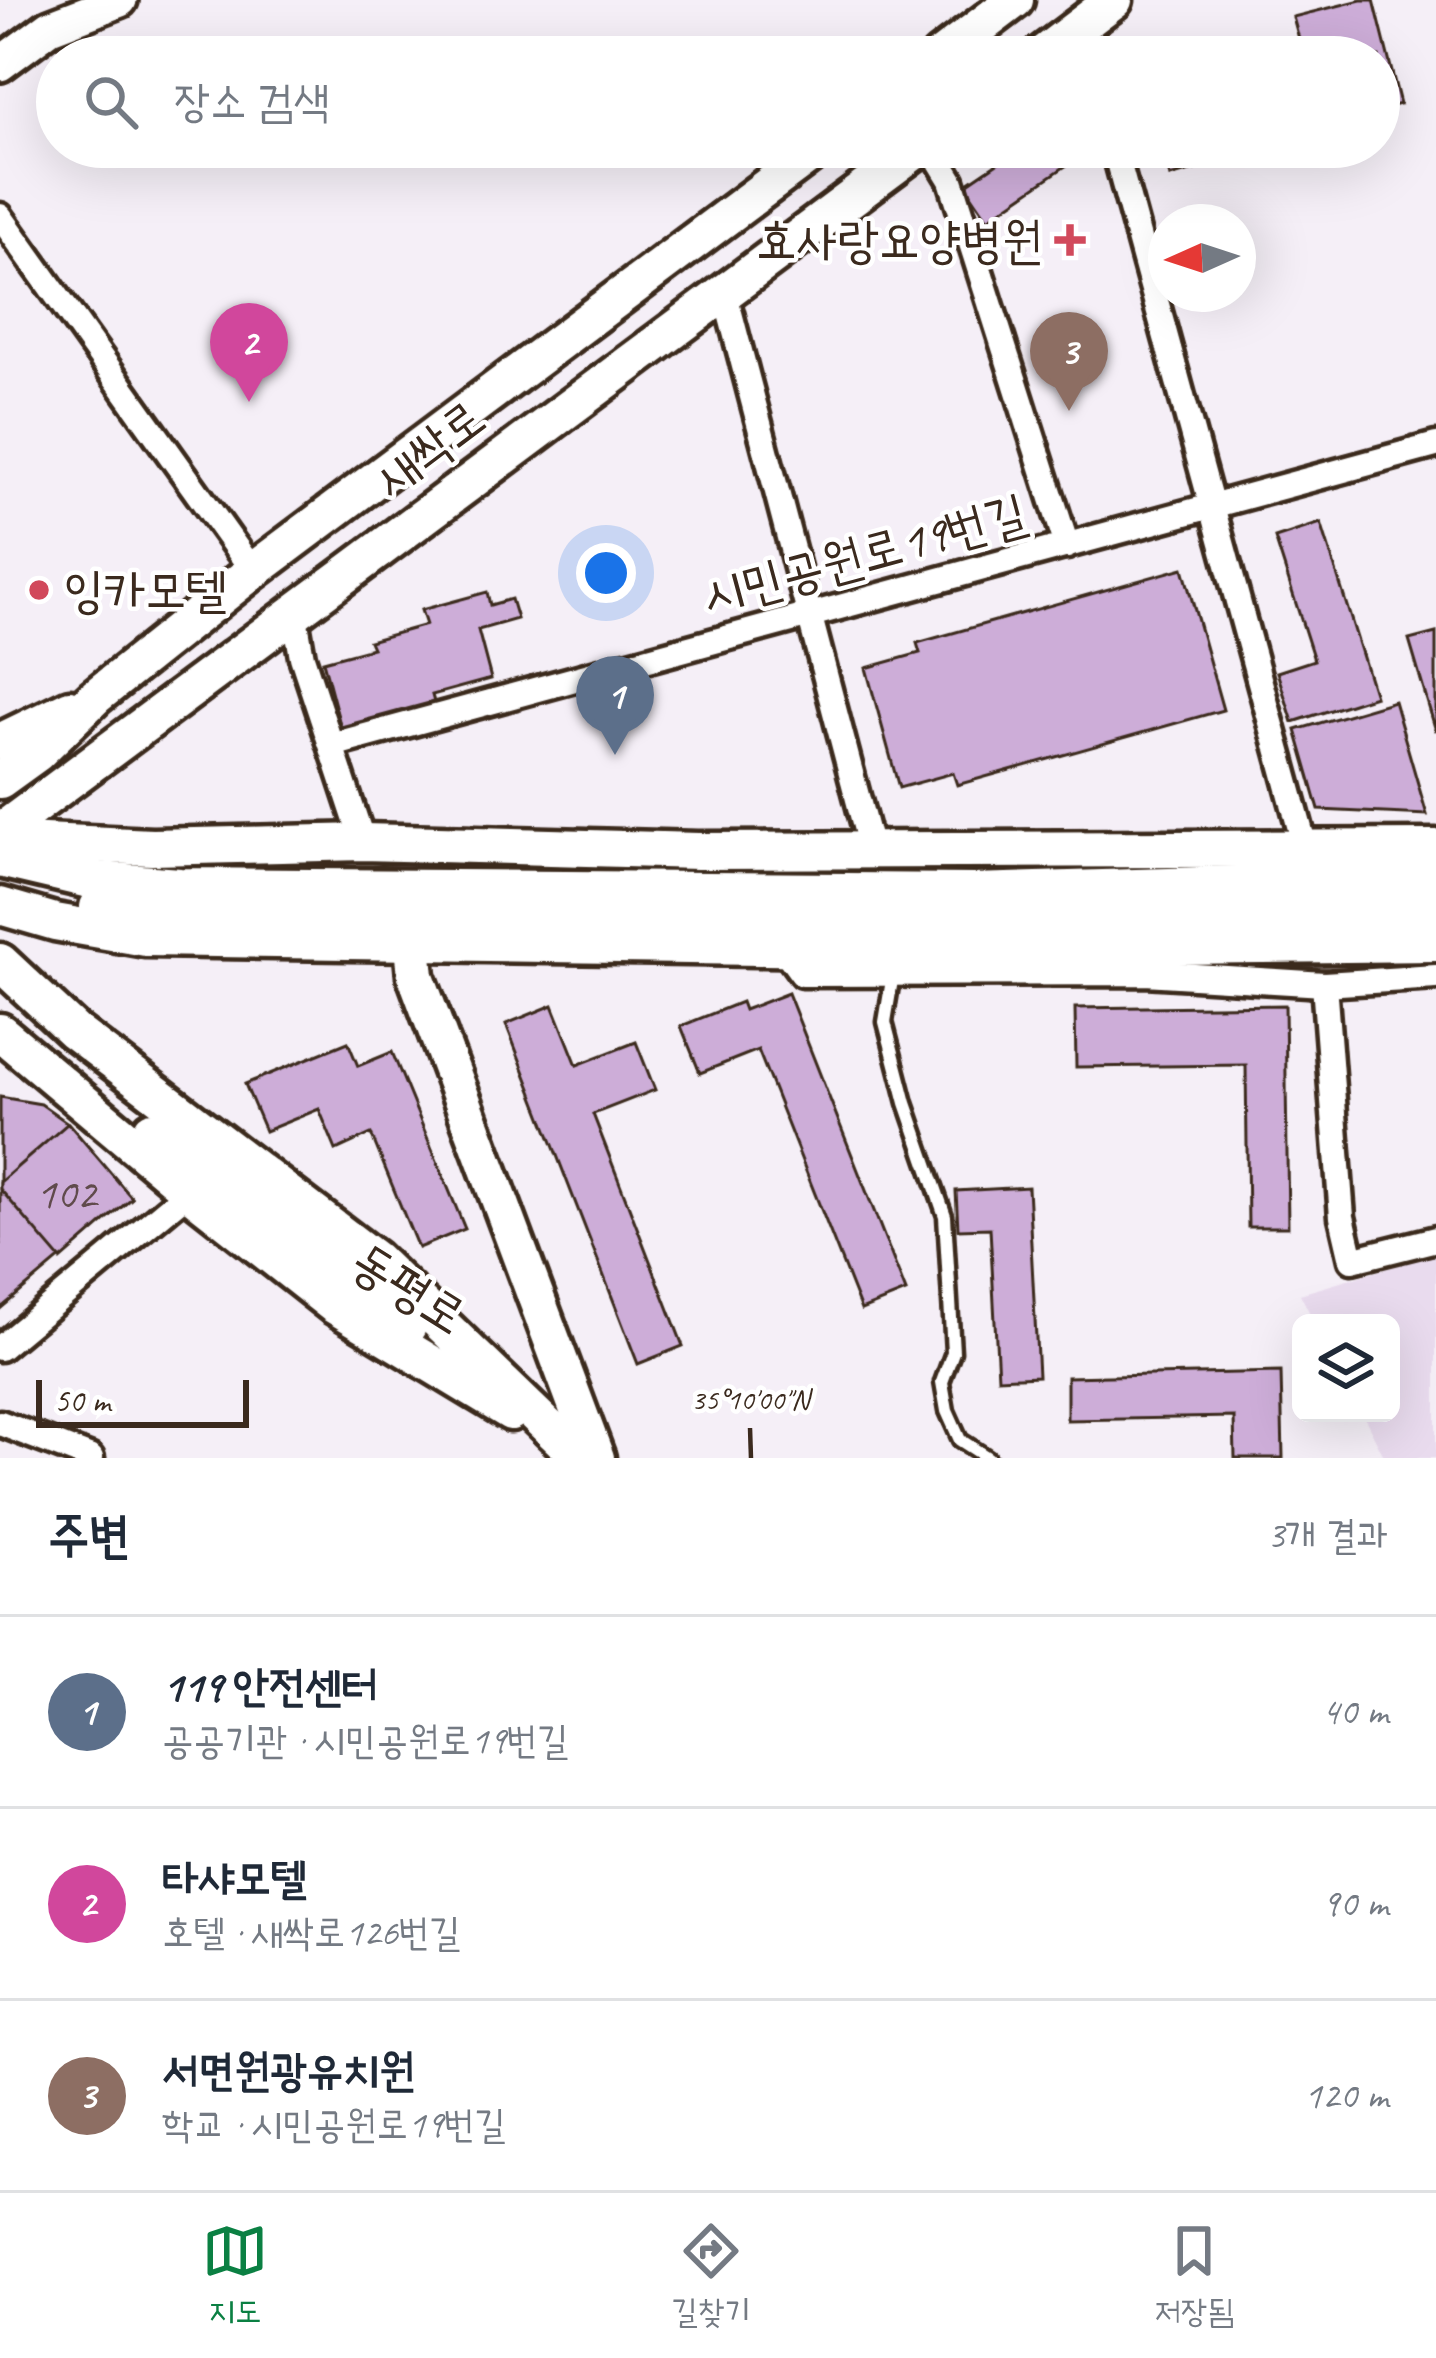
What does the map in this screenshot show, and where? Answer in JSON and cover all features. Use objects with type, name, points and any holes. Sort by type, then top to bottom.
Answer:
[{"type":"main road","points":[[968,36],[1015,0]]},
{"type":"main road","points":[[1089,36],[1114,0]]},
{"type":"main road","name":"새싹로","points":[[0,780],[253,571],[792,168]]},
{"type":"main road","name":"새싹로","points":[[0,836],[294,611],[892,168]]},
{"type":"main road","points":[[0,742],[95,697]]},
{"type":"main road","points":[[0,836],[152,847],[363,842],[698,850],[1436,848]]},
{"type":"main road","points":[[0,859],[85,879],[202,886],[974,892],[1436,878]]},
{"type":"main road","points":[[0,888],[40,899],[138,912],[838,919],[1436,913]]},
{"type":"main road","points":[[0,906],[55,922],[146,938],[413,945],[783,948],[1436,943]]},
{"type":"main road","points":[[413,945],[416,976],[583,1454]]},
{"type":"main road","points":[[0,962],[74,1031],[374,1259],[583,1454]]},
{"type":"main road","points":[[2,1030],[583,1454]]},
{"type":"main road","name":"동평로","points":[[2,1030],[189,1191],[334,1305],[583,1454]]},
{"type":"street","points":[[38,36],[120,0]]},
{"type":"street","points":[[0,64],[36,37]]},
{"type":"street","points":[[944,168],[1066,546]]},
{"type":"street","points":[[1120,168],[1305,848]]},
{"type":"street","points":[[0,216],[253,571]]},
{"type":"street","points":[[725,294],[871,849]]},
{"type":"street","name":"시민공원로19번길","points":[[332,745],[1436,446]]},
{"type":"street","points":[[294,611],[302,657],[363,842]]},
{"type":"street","points":[[783,948],[802,974],[1145,973],[1324,984],[1436,977]]},
{"type":"street","points":[[1324,984],[1342,1216],[1352,1260],[1436,1239]]},
{"type":"street","points":[[0,1348],[189,1191]]},
{"type":"street","points":[[0,1423],[89,1458]]},
{"type":"lane","points":[[893,974],[885,1022],[906,1103],[946,1216],[952,1352],[942,1382],[947,1412],[960,1440],[988,1458]]},
{"type":"shaded area","points":[[1436,1254],[1436,1458],[1385,1458],[1367,1422],[1400,1422],[1400,1314],[1310,1314],[1300,1294]]},
{"type":"building","points":[[1374,0],[1383,36],[1298,36],[1293,17]]},
{"type":"building","points":[[990,168],[1063,168],[988,219],[965,185]]},
{"type":"building","points":[[1168,168],[1200,168],[1170,177]]},
{"type":"building","points":[[1321,523],[1375,696],[1293,722],[1277,672],[1314,660],[1275,538]]},
{"type":"building","points":[[1183,568],[1223,710],[957,785],[953,773],[899,788],[866,668],[920,653],[917,643]]},
{"type":"building","points":[[487,592],[490,605],[511,599],[517,619],[478,630],[491,679],[432,695],[435,706],[342,732],[323,661],[372,648],[369,641],[426,625],[421,610]]},
{"type":"building","points":[[1436,633],[1436,731],[1409,640]]},
{"type":"building","points":[[1394,701],[1427,815],[1319,810],[1296,730]]},
{"type":"building","points":[[788,993],[906,1292],[861,1310],[758,1050],[700,1073],[681,1026],[741,1002],[744,1010]]},
{"type":"building","points":[[553,1005],[577,1065],[636,1042],[655,1090],[593,1114],[683,1346],[638,1364],[506,1024]]},
{"type":"building","points":[[1285,1005],[1288,1227],[1248,1227],[1246,1065],[1076,1067],[1075,1008]]},
{"type":"building","points":[[348,1042],[358,1066],[392,1052],[465,1229],[418,1248],[371,1134],[336,1150],[319,1109],[265,1131],[245,1084]]},
{"type":"building","points":[[0,1097],[41,1104],[68,1123],[132,1198],[0,1309]]},
{"type":"building","points":[[68,1123],[132,1198],[61,1260],[0,1189],[0,1182]]},
{"type":"building","points":[[1028,1187],[1038,1376],[998,1378],[990,1228],[958,1229],[956,1191]]},
{"type":"building","points":[[1281,1372],[1283,1458],[1235,1458],[1234,1417],[1067,1420],[1067,1377]]},
{"type":"place","name":"효사랑요양병원","points":[[1070,240]]},
{"type":"place","name":"타샤모텔","points":[[249,402]]},
{"type":"place","name":"서면원광유치원","points":[[1069,411]]},
{"type":"place","name":"잉카모텔","points":[[39,590]]},
{"type":"place","name":"119 안전센터","points":[[615,755]]}]
